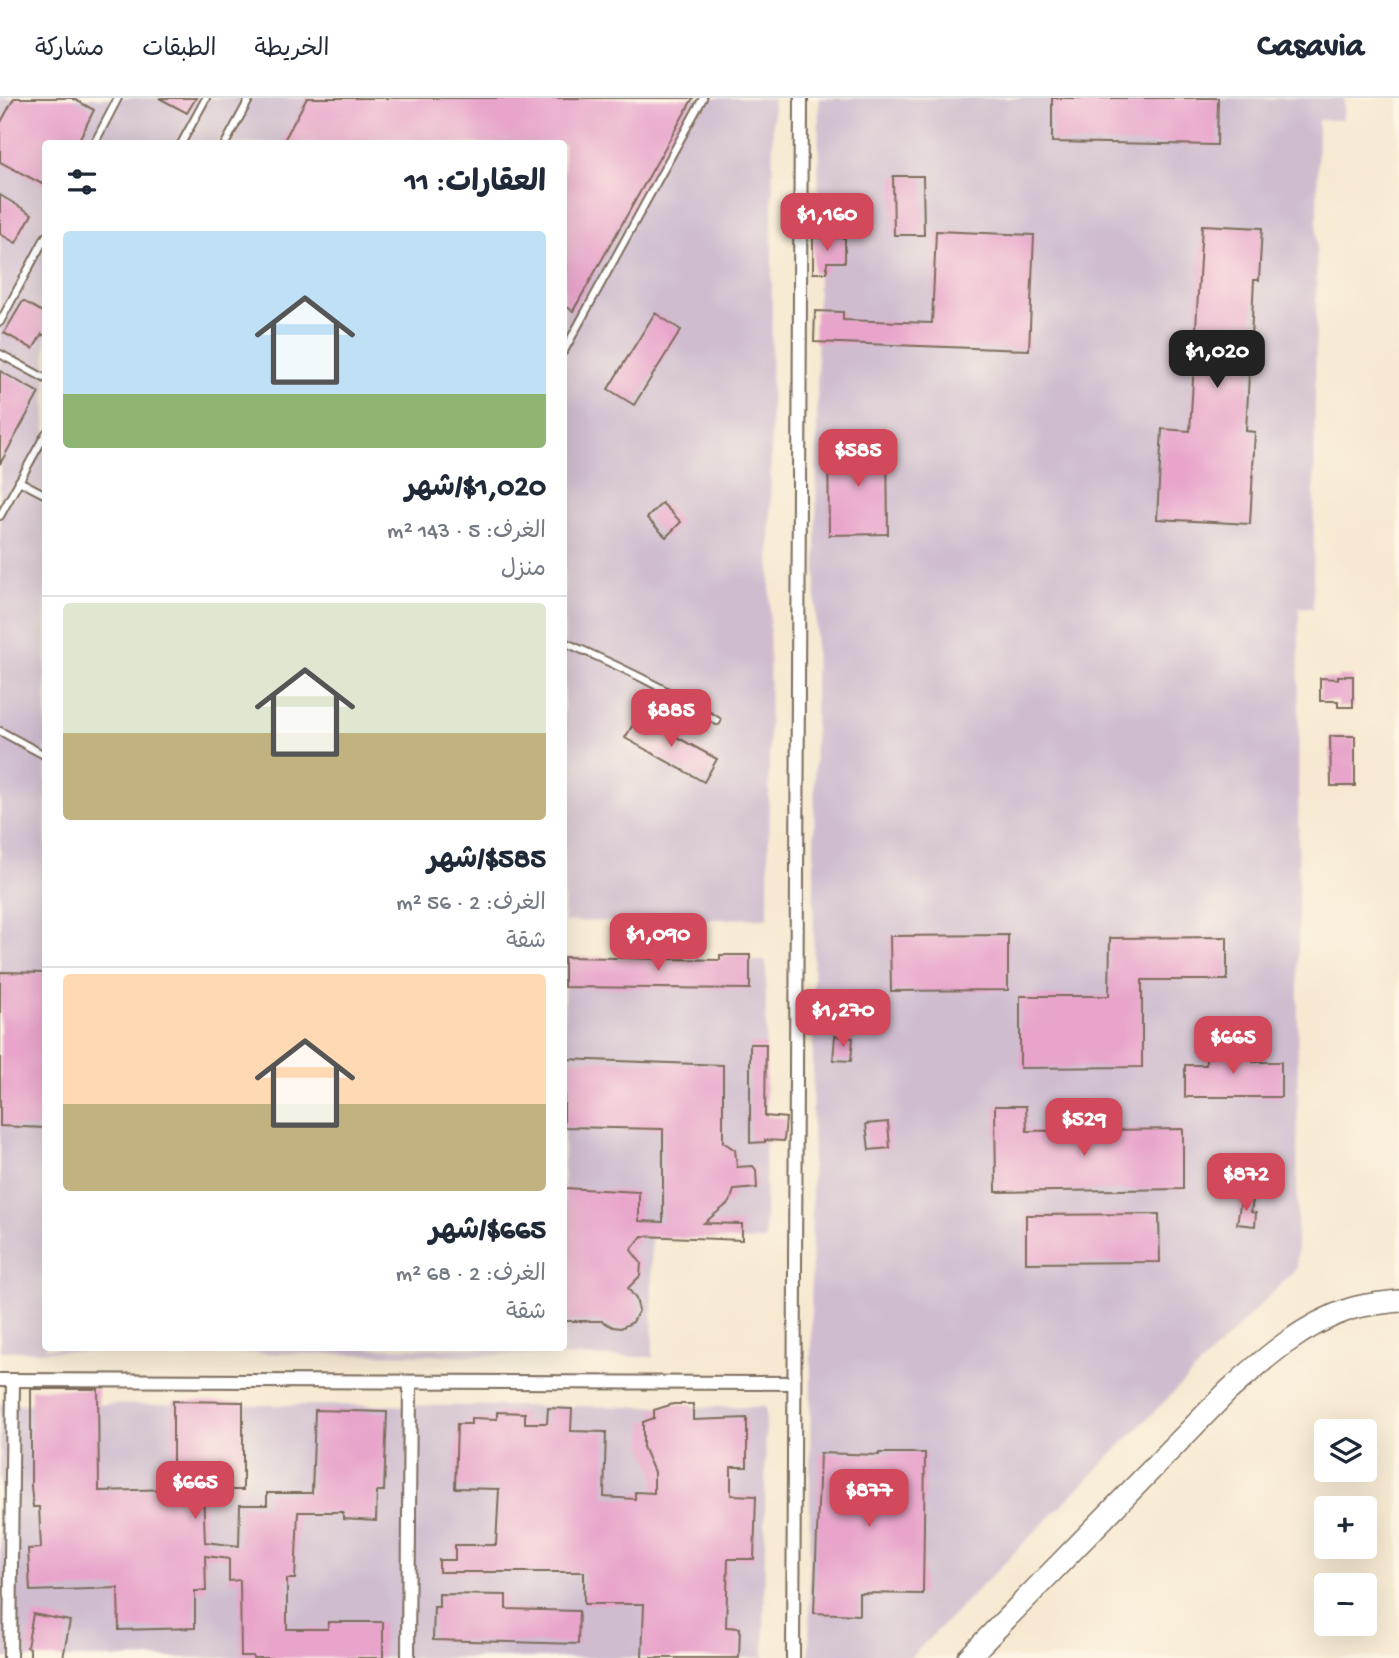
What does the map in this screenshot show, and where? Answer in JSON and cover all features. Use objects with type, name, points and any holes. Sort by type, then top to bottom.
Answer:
[{"type":"main road","points":[[968,1658],[1228,1391],[1269,1353],[1310,1326],[1352,1308],[1399,1301]]},
{"type":"street","points":[[793,1658],[802,98]]},
{"type":"street","points":[[10,1658],[6,1380],[794,1383]]},
{"type":"street","points":[[408,1658],[410,1382]]},
{"type":"lane","points":[[96,140],[118,98]]},
{"type":"lane","points":[[183,140],[206,98]]},
{"type":"lane","points":[[228,140],[250,98]]},
{"type":"lane","points":[[567,346],[703,98]]},
{"type":"lane","points":[[0,322],[42,243]]},
{"type":"lane","points":[[0,354],[42,377]]},
{"type":"lane","points":[[0,516],[42,440]]},
{"type":"lane","points":[[19,481],[42,493]]},
{"type":"lane","points":[[567,643],[630,671],[684,699],[717,721]]},
{"type":"lane","points":[[0,732],[42,754]]},
{"type":"shaded area","points":[[0,98],[773,98],[768,918],[567,922],[567,140],[42,140],[42,1351],[567,1351],[567,957],[766,961],[765,1241],[651,1237],[653,1357],[0,1351]]},
{"type":"shaded area","points":[[819,98],[1344,98],[1343,120],[1318,120],[1313,608],[1299,607],[1297,1268],[910,1658],[809,1658]]},
{"type":"shaded area","points":[[0,1404],[766,1407],[764,1658],[0,1658]]},
{"type":"building","points":[[14,98],[72,98],[94,110],[79,140],[42,140],[42,184],[0,162],[0,124]]},
{"type":"building","points":[[159,98],[196,98],[187,113]]},
{"type":"building","points":[[307,98],[693,98],[573,311],[567,307],[567,140],[284,140]]},
{"type":"building","points":[[1052,98],[1218,98],[1217,145],[1052,142]]},
{"type":"building","points":[[893,176],[923,176],[924,235],[894,235]]},
{"type":"building","points":[[0,195],[32,214],[16,243],[0,234]]},
{"type":"building","points":[[1202,225],[1262,228],[1259,280],[1254,280],[1246,431],[1255,432],[1250,524],[1157,519],[1162,429],[1190,431]]},
{"type":"building","points":[[936,231],[1034,235],[1029,350],[814,342],[815,311],[843,312],[843,320],[932,323]]},
{"type":"building","points":[[813,238],[845,238],[845,262],[827,262],[827,273],[813,273]]},
{"type":"building","points":[[23,301],[42,312],[42,334],[33,349],[4,333]]},
{"type":"building","points":[[655,313],[681,330],[634,405],[608,389]]},
{"type":"building","points":[[0,371],[39,393],[0,464]]},
{"type":"building","points":[[828,443],[887,443],[888,534],[829,535]]},
{"type":"building","points":[[662,503],[681,522],[666,537],[647,518]]},
{"type":"building","points":[[1338,676],[1353,676],[1353,707],[1338,707],[1338,701],[1320,701],[1320,678],[1338,679]]},
{"type":"building","points":[[638,716],[717,759],[704,782],[625,738]]},
{"type":"building","points":[[1330,736],[1355,736],[1355,786],[1331,786]]},
{"type":"building","points":[[1008,935],[1008,990],[891,991],[890,936]]},
{"type":"building","points":[[1227,937],[1227,980],[1142,980],[1142,1067],[1020,1068],[1020,996],[1109,996],[1110,938]]},
{"type":"building","points":[[720,955],[750,955],[750,989],[567,987],[567,957],[720,960]]},
{"type":"building","points":[[0,972],[42,973],[42,1128],[0,1126]]},
{"type":"building","points":[[835,1036],[853,1038],[851,1061],[833,1060]]},
{"type":"building","points":[[750,1044],[766,1044],[765,1116],[786,1118],[784,1141],[765,1140],[750,1143]]},
{"type":"building","points":[[1253,1050],[1253,1062],[1281,1062],[1281,1097],[1185,1097],[1185,1065],[1206,1065],[1206,1051]]},
{"type":"building","points":[[567,1059],[723,1065],[723,1142],[735,1150],[737,1167],[753,1166],[756,1170],[757,1188],[734,1190],[730,1202],[704,1223],[742,1224],[742,1240],[642,1236],[631,1250],[641,1263],[640,1276],[628,1288],[636,1299],[639,1310],[633,1322],[621,1328],[602,1321],[567,1321],[567,1188],[639,1192],[639,1221],[663,1222],[663,1129],[567,1127]]},
{"type":"building","points":[[995,1106],[1026,1106],[1027,1131],[1183,1129],[1183,1189],[996,1192]]},
{"type":"building","points":[[888,1122],[890,1148],[869,1150],[866,1124]]},
{"type":"building","points":[[1241,1199],[1253,1200],[1251,1212],[1256,1213],[1255,1226],[1237,1224]]},
{"type":"building","points":[[1159,1214],[1160,1262],[1026,1263],[1026,1215]]},
{"type":"building","points":[[31,1389],[98,1389],[99,1491],[173,1489],[173,1401],[243,1402],[243,1490],[203,1490],[205,1542],[239,1546],[240,1505],[267,1505],[267,1493],[312,1493],[315,1410],[387,1412],[384,1491],[377,1491],[376,1521],[343,1519],[343,1512],[298,1512],[295,1579],[287,1579],[287,1629],[328,1629],[328,1622],[383,1622],[383,1658],[241,1656],[240,1580],[229,1581],[229,1559],[205,1556],[206,1591],[195,1591],[195,1628],[119,1630],[118,1588],[30,1591],[28,1549],[41,1548],[39,1507],[33,1507],[31,1486]]},
{"type":"building","points":[[673,1404],[693,1404],[693,1420],[747,1418],[747,1467],[731,1467],[731,1495],[756,1496],[754,1559],[728,1559],[726,1627],[740,1628],[739,1658],[642,1658],[644,1604],[584,1604],[584,1572],[439,1572],[439,1560],[455,1560],[455,1545],[496,1545],[499,1489],[455,1488],[457,1424],[471,1424],[471,1418],[497,1419],[497,1412],[525,1413],[525,1423],[547,1423],[548,1408],[572,1409],[571,1431],[606,1432],[604,1497],[635,1499],[635,1492],[654,1493],[654,1472],[643,1447],[643,1422],[654,1418],[654,1410]]},
{"type":"building","points":[[820,1453],[925,1453],[923,1594],[859,1593],[859,1615],[814,1613]]},
{"type":"building","points":[[439,1594],[506,1595],[506,1609],[579,1611],[578,1644],[433,1640],[434,1607],[439,1607]]},
{"type":"building","points":[[33,1614],[70,1621],[63,1658],[30,1658],[30,1648],[27,1647]]}]
